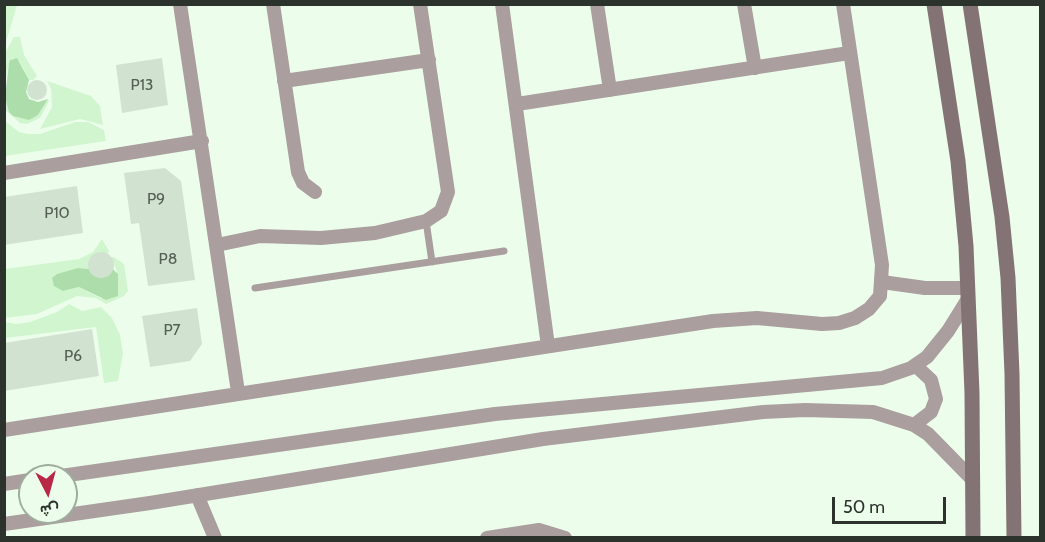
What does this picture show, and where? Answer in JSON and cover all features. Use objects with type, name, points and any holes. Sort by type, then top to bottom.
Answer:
[{"type":"main road","points":[[934,4],[958,161],[968,293],[973,537]]},
{"type":"main road","points":[[970,4],[1002,218],[1008,278],[1014,537]]},
{"type":"street","points":[[180,4],[238,392]]},
{"type":"street","points":[[273,4],[298,172],[303,183],[315,192]]},
{"type":"street","points":[[217,245],[260,236],[347,237],[392,230],[426,221],[441,211],[448,192],[420,4]]},
{"type":"street","points":[[502,4],[548,346]]},
{"type":"street","points":[[597,4],[610,90]]},
{"type":"street","points":[[744,4],[755,68]]},
{"type":"street","points":[[4,430],[238,392],[713,321],[757,318],[839,323],[855,318],[869,309],[880,296],[881,254],[843,4]]},
{"type":"street","points":[[517,104],[849,53]]},
{"type":"street","points":[[284,81],[429,60]]},
{"type":"street","points":[[4,172],[202,141]]},
{"type":"street","points":[[78,474],[495,414],[871,380],[893,376],[916,366],[937,346],[968,293],[882,282]]},
{"type":"street","points":[[914,425],[931,412],[936,399],[931,380],[916,366]]},
{"type":"street","points":[[4,524],[543,439],[763,412],[860,411],[886,415],[914,425],[928,434],[973,480]]},
{"type":"street","points":[[197,495],[215,537]]},
{"type":"street","points":[[487,537],[539,530],[565,537]]},
{"type":"lane","points":[[426,221],[432,261]]},
{"type":"lane","points":[[255,288],[504,251]]},
{"type":"shaded area","points":[[4,5],[17,5],[5,46]]},
{"type":"shaded area","points":[[14,37],[20,37],[24,55],[37,76],[33,80],[29,80],[20,62],[13,58],[10,60],[5,82],[5,53]]},
{"type":"shaded area","points":[[17,58],[29,80],[26,92],[29,99],[38,102],[48,99],[38,115],[29,120],[13,116],[9,112],[5,97],[9,63],[10,60]]},
{"type":"shaded area","points":[[47,81],[91,96],[100,106],[103,125],[80,119],[40,129],[52,107],[51,89]]},
{"type":"shaded area","points":[[4,93],[5,97],[38,115],[48,99],[49,101],[40,118],[27,124],[20,123],[5,110]]},
{"type":"shaded area","points":[[5,121],[19,132],[28,134],[40,134],[75,122],[88,122],[104,130],[106,141],[5,156]]},
{"type":"shaded area","points":[[102,239],[109,251],[108,254],[95,254],[89,260],[89,269],[79,268],[68,273],[63,291],[79,287],[102,299],[118,274],[111,257],[114,257],[124,264],[128,291],[124,296],[106,304],[96,298],[77,296],[37,314],[5,318],[5,269],[79,259],[93,252]]},
{"type":"shaded area","points":[[78,268],[89,269],[101,278],[113,269],[118,274],[118,296],[106,300],[79,287],[63,291],[54,286],[52,278],[57,274]]},
{"type":"shaded area","points":[[69,304],[82,311],[101,307],[112,318],[120,335],[123,353],[118,381],[104,383],[96,327],[5,338],[5,322],[16,324],[30,322],[57,312]]},
{"type":"building","points":[[162,58],[168,105],[122,113],[116,65]]},
{"type":"building","points":[[37,80],[44,83],[47,90],[44,97],[37,100],[30,97],[27,90],[30,83]]},
{"type":"building","points":[[165,168],[181,181],[195,280],[148,286],[139,223],[131,224],[124,173]]},
{"type":"building","points":[[77,186],[83,233],[4,245],[4,197]]},
{"type":"building","points":[[101,252],[110,256],[114,265],[110,274],[101,278],[92,274],[88,265],[92,256]]},
{"type":"building","points":[[197,308],[202,344],[190,361],[150,367],[142,316]]},
{"type":"building","points":[[92,329],[99,376],[4,391],[4,343]]}]
